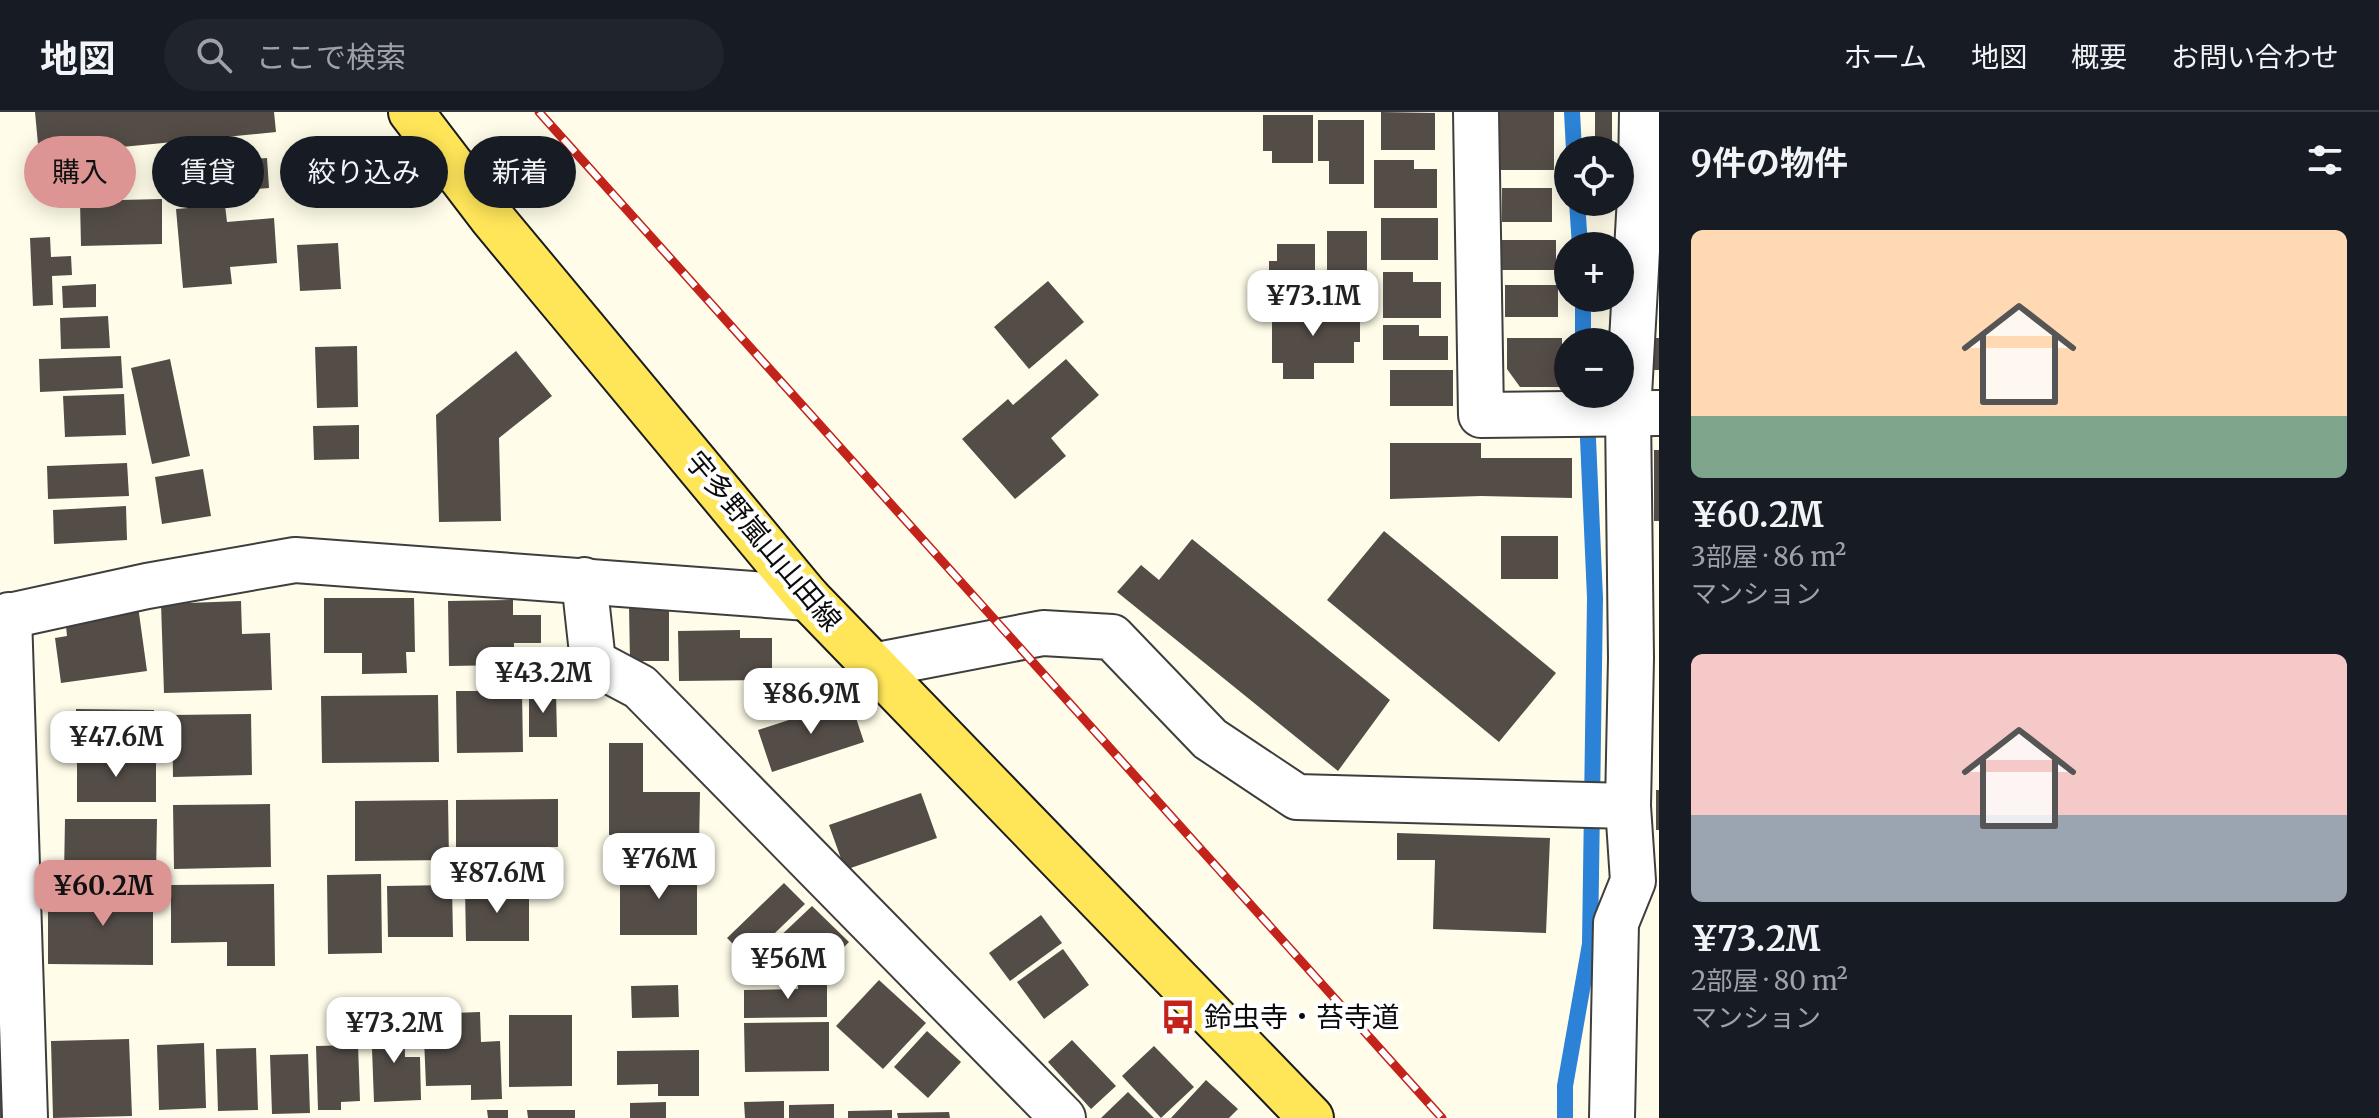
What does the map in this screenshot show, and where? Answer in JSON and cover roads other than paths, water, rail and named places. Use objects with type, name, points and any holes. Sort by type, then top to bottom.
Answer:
[{"type":"main road","name":"宇多野嵐山山田線","points":[[411,112],[492,218],[808,598],[1311,1118]]},
{"type":"street","points":[[1476,112],[1481,415],[1643,413]]},
{"type":"street","points":[[1612,1118],[1616,923],[1646,882],[1628,806],[1645,658],[1643,413],[1650,179],[1642,112]]},
{"type":"street","points":[[25,1118],[5,617],[147,586],[295,560],[808,598]]},
{"type":"street","points":[[584,580],[593,662],[640,687],[1063,1118]]},
{"type":"street","points":[[872,666],[1043,633],[1112,637],[1210,739],[1297,797],[1628,806]]},
{"type":"waterway","points":[[1572,112],[1573,136]]},
{"type":"waterway","points":[[1578,216],[1579,232]]},
{"type":"waterway","points":[[1583,312],[1583,328]]},
{"type":"waterway","points":[[1565,1118],[1565,1086],[1590,944],[1595,598],[1587,416]]},
{"type":"railway","points":[[539,112],[1442,1118]]},
{"type":"place","name":"鈴虫寺・苔寺道","points":[[1178,1017]]}]
